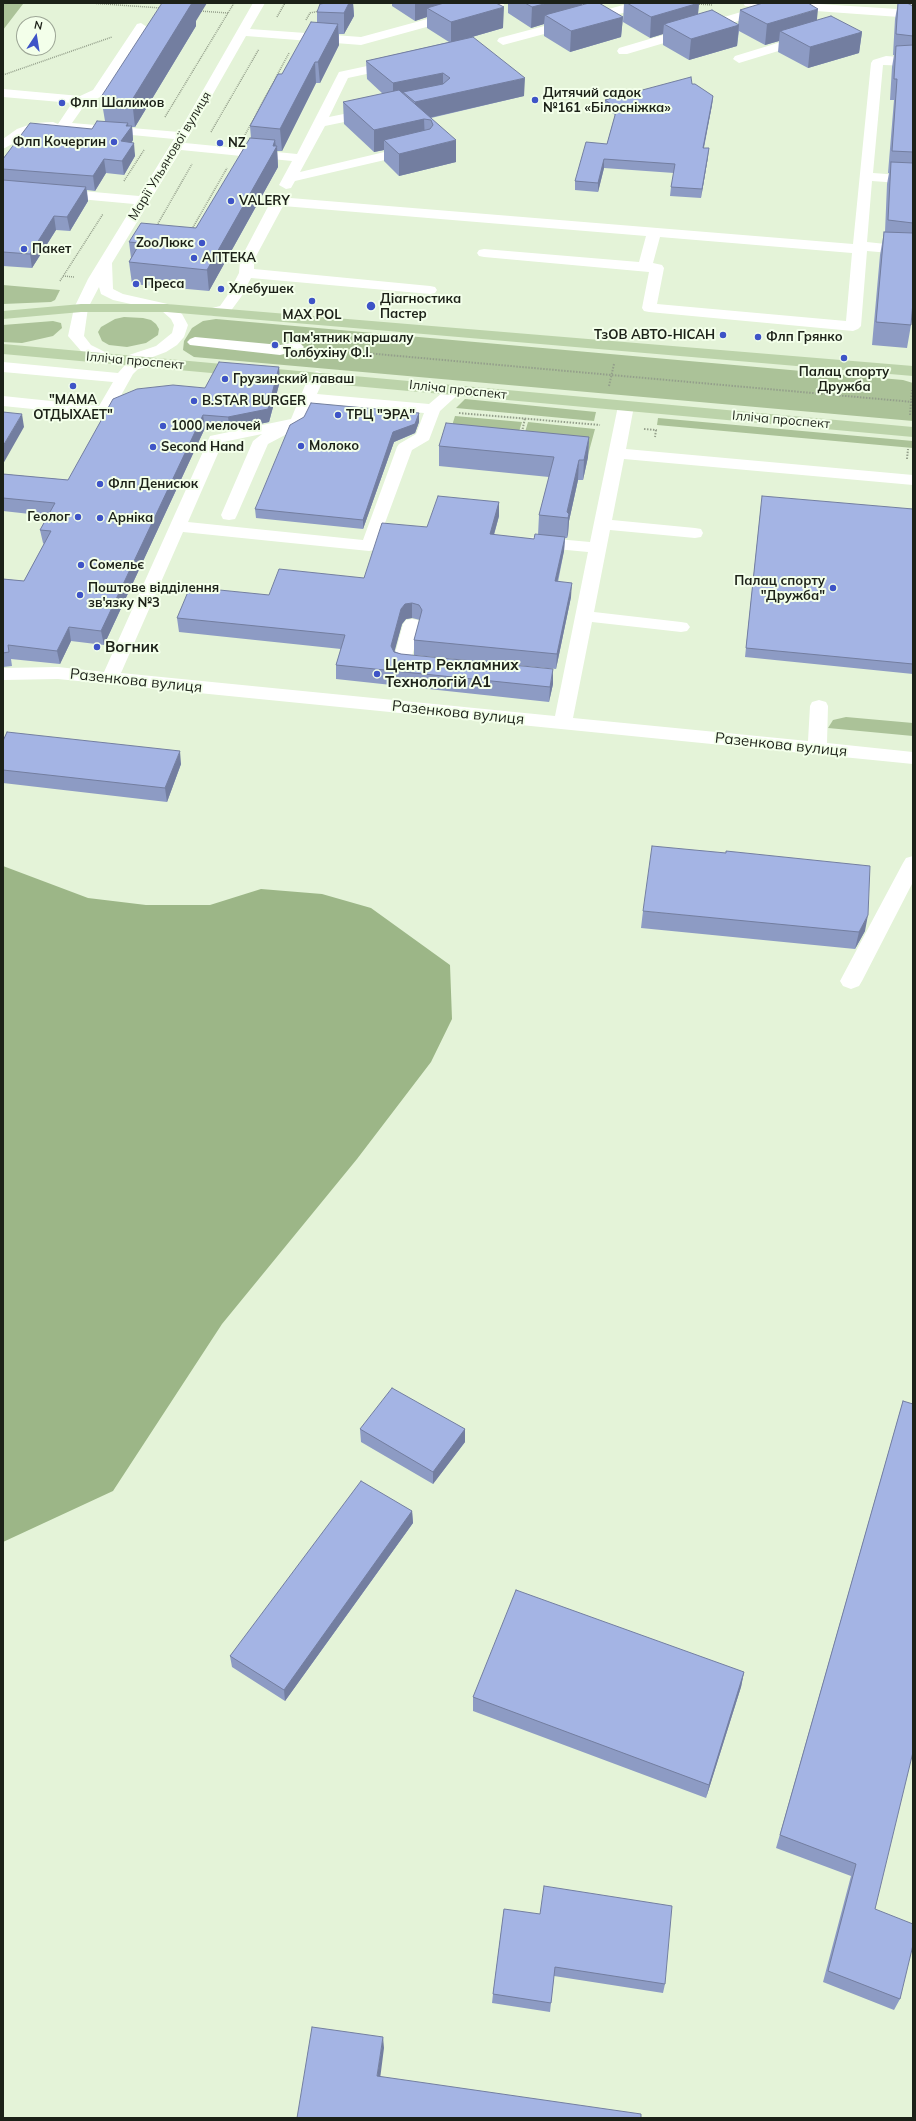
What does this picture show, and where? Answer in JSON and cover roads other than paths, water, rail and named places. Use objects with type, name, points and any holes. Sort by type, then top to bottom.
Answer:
[{"type":"main road","points":[[3,315],[81,308],[167,308],[913,371]]},
{"type":"main road","name":"Ілліча проспект","points":[[3,349],[317,376],[913,432]]},
{"type":"street","name":"Марії Ульянової вулиця","points":[[106,358],[86,348],[76,336],[81,308],[105,264],[180,141],[259,3]]},
{"type":"street","points":[[242,32],[361,40],[499,3]]},
{"type":"street","points":[[504,41],[645,3]]},
{"type":"street","points":[[749,3],[913,14]]},
{"type":"street","points":[[623,51],[776,5]]},
{"type":"street","points":[[858,22],[884,12]]},
{"type":"street","points":[[3,93],[81,100],[98,93],[141,27]]},
{"type":"street","points":[[739,59],[820,33]]},
{"type":"street","points":[[213,312],[229,305],[246,273],[247,260],[320,123],[361,40]]},
{"type":"street","points":[[484,253],[657,268],[648,308],[853,326],[877,63],[886,60],[913,62]]},
{"type":"street","points":[[343,75],[410,61]]},
{"type":"street","points":[[63,126],[81,100]]},
{"type":"street","points":[[320,123],[389,108]]},
{"type":"street","points":[[3,145],[22,132],[34,127],[63,126],[301,158]]},
{"type":"street","points":[[290,178],[425,146]]},
{"type":"street","points":[[866,176],[913,180]]},
{"type":"street","points":[[3,188],[143,201]]},
{"type":"street","points":[[278,201],[654,232],[913,251]]},
{"type":"street","points":[[645,267],[654,232]]},
{"type":"street","points":[[105,264],[106,291],[118,296],[167,308],[177,317],[181,326],[179,334],[172,342],[161,349],[128,360]]},
{"type":"street","points":[[246,273],[430,290]]},
{"type":"street","points":[[198,337],[280,350],[296,347]]},
{"type":"street","points":[[3,401],[102,411],[106,408],[123,378],[133,366],[149,362]]},
{"type":"street","points":[[3,367],[123,378]]},
{"type":"street","points":[[229,515],[261,441],[298,422],[317,376]]},
{"type":"street","points":[[178,526],[369,546],[405,447],[423,437],[433,409],[455,390]]},
{"type":"street","points":[[308,398],[433,409]]},
{"type":"street","points":[[563,723],[563,677],[584,616],[626,406]]},
{"type":"street","points":[[110,678],[216,439],[298,422]]},
{"type":"street","points":[[616,453],[913,480]]},
{"type":"street","points":[[703,479],[705,462]]},
{"type":"street","points":[[602,524],[695,533]]},
{"type":"street","points":[[518,540],[598,548]]},
{"type":"street","points":[[584,616],[681,627]]},
{"type":"street","points":[[412,624],[402,660],[440,664]]},
{"type":"street","name":"Разенкова вулиця","points":[[3,674],[58,673],[912,759]]},
{"type":"street","points":[[817,749],[819,706]]},
{"type":"street","points":[[851,981],[913,864]]},
{"type":"place","name":"Дитячий садок №161 «Білосніжка»","points":[[535,100]]},
{"type":"place","name":"Флп Шалимов","points":[[62,103]]},
{"type":"place","name":"Флп Кочергин","points":[[114,142]]},
{"type":"place","name":"NZ","points":[[220,143]]},
{"type":"place","name":"VALERY","points":[[231,201]]},
{"type":"place","name":"ZooЛюкс","points":[[202,243]]},
{"type":"place","name":"Пакет","points":[[24,249]]},
{"type":"place","name":"АПТЕКА","points":[[194,258]]},
{"type":"place","name":"Преса","points":[[136,284]]},
{"type":"place","name":"Хлебушек","points":[[221,289]]},
{"type":"place","name":"MAX POL","points":[[312,301]]},
{"type":"place","name":"Діагностика Пастер","points":[[371,306]]},
{"type":"place","name":"ТзОВ АВТО-НІСАН","points":[[723,335]]},
{"type":"place","name":"Флп Грянко","points":[[758,337]]},
{"type":"place","name":"Пам'ятник маршалу Толбухіну Ф.І.","points":[[275,345]]},
{"type":"place","name":"Палац спорту Дружба","points":[[844,358]]},
{"type":"place","name":"Грузинский лаваш","points":[[225,379]]},
{"type":"place","name":"\"МАМА ОТДЫХАЕТ\"","points":[[73,386]]},
{"type":"place","name":"B.STAR BURGER","points":[[194,401]]},
{"type":"place","name":"ТРЦ \"ЭРА\"","points":[[338,415]]},
{"type":"place","name":"1000 мелочей","points":[[163,426]]},
{"type":"place","name":"Молоко","points":[[301,446]]},
{"type":"place","name":"Second Hand","points":[[153,447]]},
{"type":"place","name":"Флп Денисюк","points":[[100,484]]},
{"type":"place","name":"Геолог","points":[[78,517]]},
{"type":"place","name":"Арніка","points":[[100,518]]},
{"type":"place","name":"Сомельє","points":[[81,565]]},
{"type":"place","name":"Палац спорту \"Дружба\"","points":[[833,588]]},
{"type":"place","name":"Поштове відділення зв'язку №3","points":[[80,595]]},
{"type":"place","name":"Вогник","points":[[97,647]]},
{"type":"place","name":"Центр Рекламних Технологій А1","points":[[377,674]]}]
